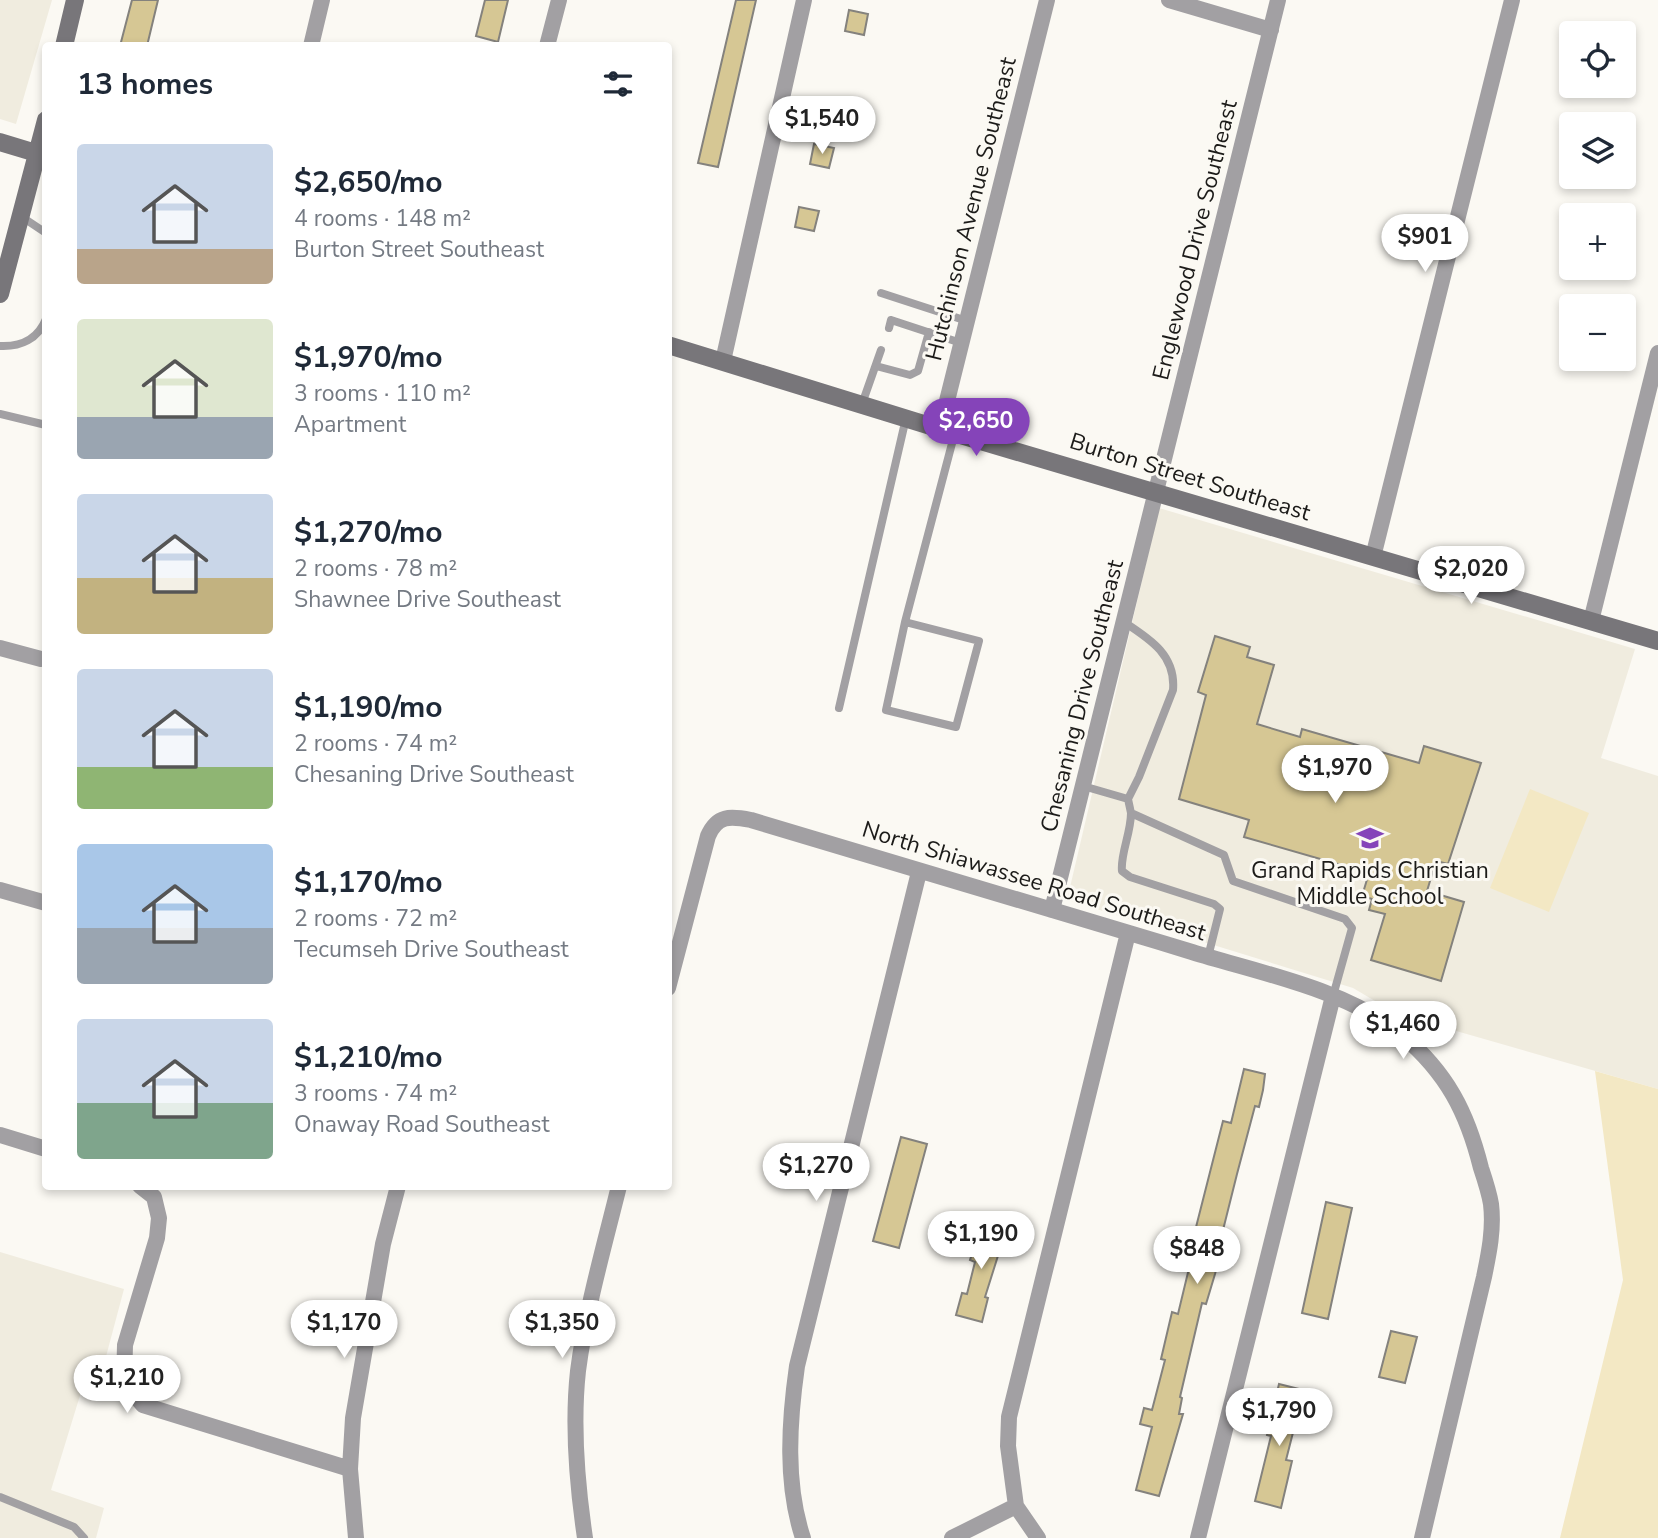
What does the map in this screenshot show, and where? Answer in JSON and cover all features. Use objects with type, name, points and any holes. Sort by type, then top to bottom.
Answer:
[{"type":"main road","points":[[65,42],[75,0]]},
{"type":"main road","points":[[0,142],[41,155],[20,216],[0,294]]},
{"type":"main road","name":"Burton Street Southeast","points":[[672,346],[1658,641]]},
{"type":"street","points":[[312,42],[322,0]]},
{"type":"street","points":[[548,42],[559,0]]},
{"type":"street","points":[[723,362],[804,0]]},
{"type":"street","name":"Hutchinson Avenue Southeast","points":[[948,430],[961,343],[1046,0]]},
{"type":"street","points":[[1169,0],[1271,30]]},
{"type":"street","name":"Englewood Drive Southeast","points":[[1156,492],[1278,0]]},
{"type":"street","points":[[1373,557],[1512,0]]},
{"type":"street","points":[[1591,621],[1658,353]]},
{"type":"street","name":"Chesaning Drive Southeast","points":[[1052,910],[1156,492]]},
{"type":"street","points":[[0,649],[41,659]]},
{"type":"street","name":"North Shiawassee Road Southeast","points":[[672,973],[708,836],[713,824],[720,818],[732,816],[1208,957],[1334,996],[1370,1011],[1432,1063],[1470,1126],[1491,1203],[1491,1241],[1422,1538]]},
{"type":"street","points":[[803,1538],[798,1523],[792,1478],[790,1435],[797,1366],[919,872]]},
{"type":"street","points":[[0,890],[42,902]]},
{"type":"street","points":[[1038,1538],[1017,1506],[1008,1446],[1009,1417],[1128,933]]},
{"type":"street","points":[[1198,1538],[1334,996]]},
{"type":"street","points":[[0,1135],[42,1148]]},
{"type":"street","points":[[145,1190],[153,1197],[159,1218],[157,1238],[125,1345],[124,1383],[143,1405],[350,1469]]},
{"type":"street","points":[[356,1538],[350,1469],[353,1418],[383,1244],[397,1190]]},
{"type":"street","points":[[585,1538],[576,1462],[578,1372],[618,1190]]},
{"type":"street","points":[[952,1538],[1017,1506]]},
{"type":"lane","points":[[20,216],[42,230]]},
{"type":"lane","points":[[881,293],[967,321]]},
{"type":"lane","points":[[890,324],[929,332],[961,343]]},
{"type":"lane","points":[[0,346],[18,345],[27,341],[37,334],[42,326]]},
{"type":"lane","points":[[876,366],[910,375],[918,371],[929,332]]},
{"type":"lane","points":[[862,404],[881,350]]},
{"type":"lane","points":[[0,414],[42,424]]},
{"type":"lane","points":[[839,708],[906,418]]},
{"type":"lane","points":[[905,622],[979,641],[956,727],[886,710],[905,622],[948,430]]},
{"type":"lane","points":[[1124,622],[1150,639],[1164,654],[1174,680],[1174,690],[1128,799],[1131,832],[1121,862],[1122,870],[1129,877],[1214,904],[1220,909],[1208,957]]},
{"type":"lane","points":[[1083,786],[1128,799]]},
{"type":"lane","points":[[1131,813],[1224,855],[1233,881],[1345,919],[1352,928],[1334,996]]},
{"type":"lane","points":[[0,1497],[74,1527],[84,1538]]},
{"type":"shaded area","points":[[0,0],[52,0],[16,124],[0,119]]},
{"type":"shaded area","name":"Grand Rapids Christian Middle School","points":[[1159,508],[1635,649],[1601,758],[1658,776],[1658,1089],[1397,1014],[1353,988],[1067,900]]},
{"type":"shaded area","points":[[1530,789],[1589,813],[1549,912],[1490,888]]},
{"type":"shaded area","points":[[1595,1071],[1658,1089],[1658,1538],[1560,1538],[1623,1280]]},
{"type":"shaded area","points":[[0,1252],[124,1289],[96,1394],[82,1389],[51,1490],[104,1508],[96,1538],[0,1538]]},
{"type":"building","points":[[132,0],[158,0],[148,42],[121,42]]},
{"type":"building","points":[[485,0],[508,0],[498,42],[476,36]]},
{"type":"building","points":[[736,0],[756,0],[718,167],[698,163]]},
{"type":"building","points":[[849,10],[868,14],[864,35],[845,31]]},
{"type":"building","points":[[814,144],[834,148],[829,168],[810,164]]},
{"type":"building","points":[[799,207],[819,211],[814,231],[795,227]]},
{"type":"building","points":[[1215,636],[1250,647],[1247,657],[1274,665],[1257,724],[1300,737],[1302,729],[1419,763],[1424,746],[1481,763],[1448,864],[1436,861],[1427,891],[1464,902],[1441,981],[1371,960],[1385,914],[1369,910],[1372,899],[1362,896],[1369,873],[1244,837],[1249,820],[1179,799],[1206,695],[1198,692]]},
{"type":"building","points":[[1244,1069],[1265,1074],[1263,1090],[1259,1107],[1255,1106],[1237,1174],[1216,1258],[1219,1259],[1215,1274],[1206,1304],[1202,1303],[1180,1397],[1179,1414],[1183,1414],[1159,1496],[1136,1490],[1152,1427],[1140,1424],[1144,1408],[1152,1410],[1165,1360],[1161,1359],[1172,1312],[1178,1314],[1197,1235],[1194,1235],[1223,1121],[1231,1123]]},
{"type":"building","points":[[901,1137],[927,1144],[899,1248],[873,1241]]},
{"type":"building","points":[[1326,1202],[1352,1208],[1328,1319],[1302,1313]]},
{"type":"building","points":[[984,1218],[1003,1223],[998,1242],[1002,1243],[985,1297],[988,1298],[982,1322],[956,1315],[962,1293],[967,1294],[975,1262],[970,1260]]},
{"type":"building","points":[[1391,1331],[1417,1337],[1405,1383],[1379,1377]]},
{"type":"building","points":[[1279,1384],[1299,1389],[1295,1404],[1300,1405],[1286,1460],[1292,1461],[1281,1508],[1255,1501],[1271,1436],[1267,1435]]},
{"type":"place","name":"Grand Rapids Christian Middle School","points":[[1370,838]]}]
